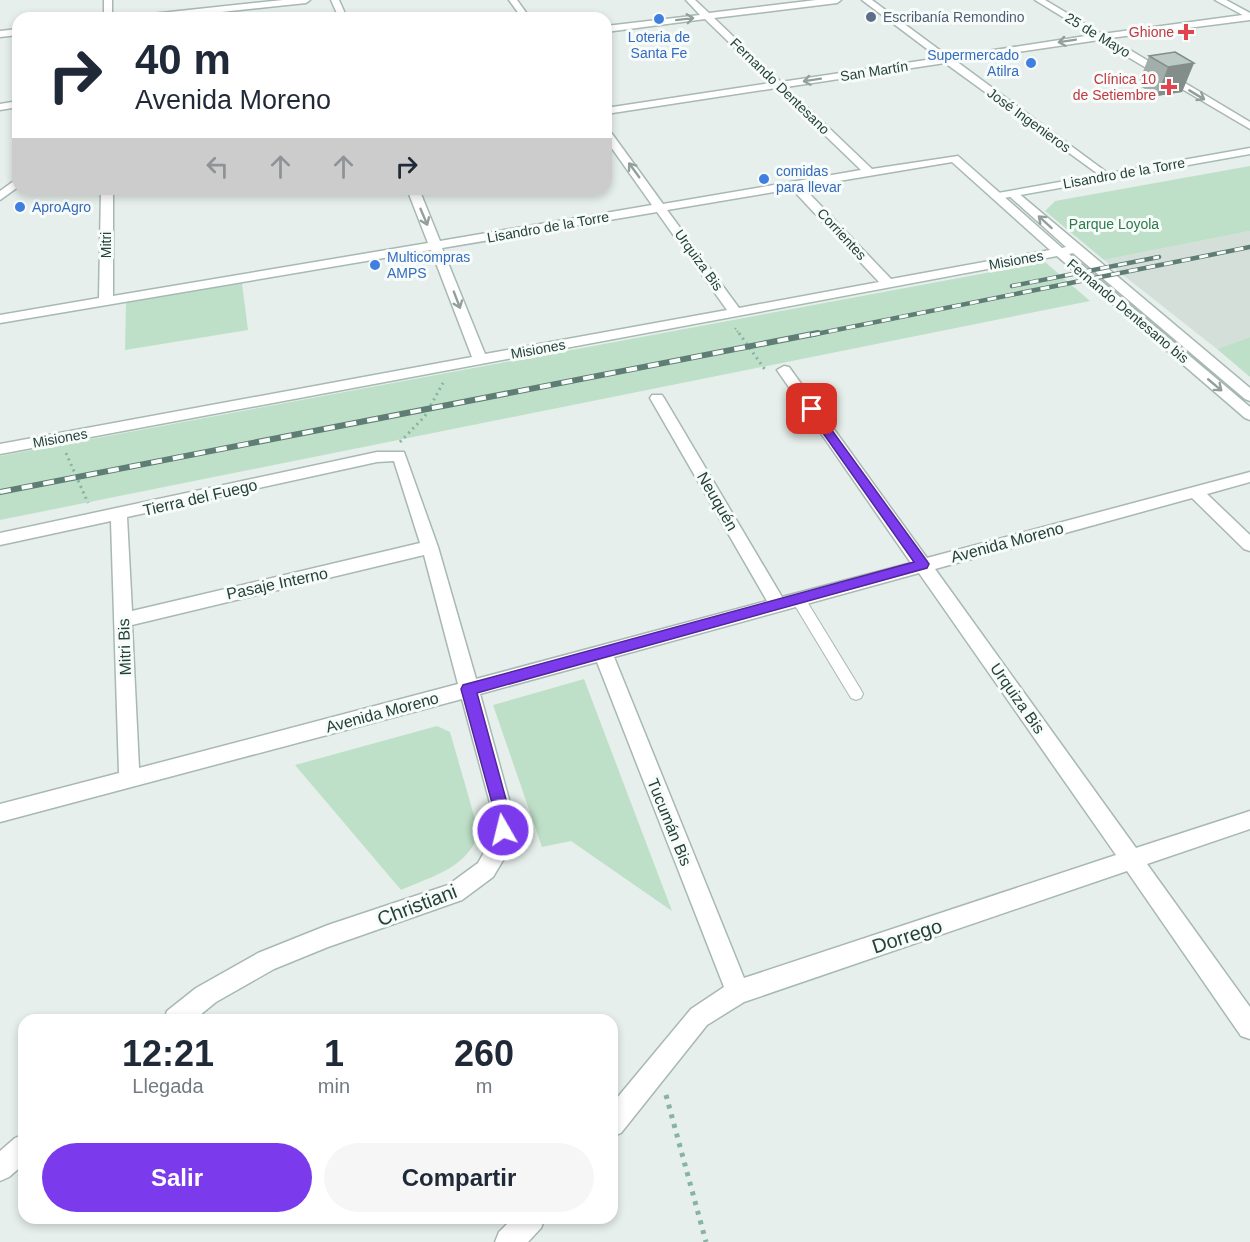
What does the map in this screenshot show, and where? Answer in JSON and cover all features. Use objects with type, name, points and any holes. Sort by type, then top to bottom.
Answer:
[{"type":"street","points":[[197,12],[306,0]]},
{"type":"street","name":"Fernando Dentesano","points":[[690,0],[869,172]]},
{"type":"street","points":[[612,28],[837,0]]},
{"type":"street","name":"José Ingenieros","points":[[866,0],[1105,176]]},
{"type":"street","name":"25 de Mayo","points":[[1039,0],[1250,126]]},
{"type":"street","points":[[1219,0],[1250,16]]},
{"type":"street","points":[[1234,0],[1250,8]]},
{"type":"street","name":"San Martín","points":[[612,110],[1250,16]]},
{"type":"street","name":"Urquiza Bis","points":[[612,141],[661,207],[731,314]]},
{"type":"street","name":"Lisandro de la Torre","points":[[0,319],[954,158],[998,196],[1250,151]]},
{"type":"street","name":"Lisandro de la Torre","points":[[1007,206],[1250,162]]},
{"type":"street","name":"Corrientes","points":[[795,185],[888,284]]},
{"type":"street","points":[[0,197],[12,186]]},
{"type":"street","name":"Fernando Dentesano bis","points":[[1013,194],[1250,396]]},
{"type":"street","name":"Mitri","points":[[106,301],[107,195]]},
{"type":"street","points":[[415,195],[480,360]]},
{"type":"street","points":[[998,196],[1007,206]]},
{"type":"street","name":"Fernando Dentesano bis","points":[[1007,206],[1250,415]]},
{"type":"street","name":"Misiones","points":[[0,449],[1076,249]]},
{"type":"street","name":"Urquiza Bis","points":[[776,372],[923,564],[1250,1028]]},
{"type":"street","name":"Neuquén","points":[[657,398],[778,605]]},
{"type":"street","points":[[399,456],[430,547],[468,689]]},
{"type":"street","name":"Tierra del Fuego","points":[[0,539],[97,520],[377,457],[399,456]]},
{"type":"street","name":"Avenida Moreno","points":[[0,813],[603,653],[923,564],[1250,477]]},
{"type":"street","points":[[1195,492],[1250,545]]},
{"type":"street","name":"Mitri Bis","points":[[119,515],[129,780]]},
{"type":"street","name":"Pasaje Interno","points":[[123,620],[430,547]]},
{"type":"street","name":"Tucumán Bis","points":[[603,653],[738,992]]},
{"type":"street","name":"Christiani","points":[[183,1014],[207,994],[254,967],[299,947],[454,893],[476,880],[491,866],[499,849],[503,830],[502,814],[468,689]]},
{"type":"street","name":"Dorrego","points":[[618,1117],[699,1017],[738,992],[1250,820]]},
{"type":"street","points":[[0,1168],[18,1153]]},
{"type":"street","points":[[509,1242],[526,1224]]},
{"type":"lane","points":[[798,599],[856,694]]},
{"type":"path","points":[[731,314],[776,372]]},
{"type":"path","points":[[399,456],[400,442],[425,416],[448,375],[446,366]]},
{"type":"path","points":[[60,438],[75,478],[97,520]]},
{"type":"path","points":[[659,1068],[706,1242]]},
{"type":"shaded area","points":[[1250,231],[1250,337],[1217,349],[1104,260]]},
{"type":"green space","name":"Parque Loyola","points":[[1250,166],[1250,231],[1104,260],[1045,211],[1055,201]]},
{"type":"green space","points":[[1045,262],[1090,301],[0,520],[0,456]]},
{"type":"green space","points":[[242,283],[248,330],[125,350],[126,301]]},
{"type":"green space","points":[[1250,337],[1250,377],[1217,349]]},
{"type":"green space","points":[[584,679],[672,911],[571,841],[542,847],[493,705]]},
{"type":"green space","points":[[437,726],[450,732],[479,833],[474,845],[457,863],[437,875],[401,890],[295,765]]},
{"type":"building","points":[[1175,52],[1194,63],[1168,67],[1149,56]]},
{"type":"railway","points":[[811,335],[1250,247]]},
{"type":"railway","points":[[1012,286],[1159,257]]},
{"type":"railway","points":[[0,492],[818,333]]},
{"type":"place","name":"Escribanía Remondino","points":[[871,17]]},
{"type":"place","name":"Loteria de Santa Fe","points":[[659,19]]},
{"type":"place","name":"Ghione","points":[[1186,32]]},
{"type":"place","name":"Supermercado Atilra","points":[[1031,63]]},
{"type":"place","name":"Clínica 10 de Setiembre","points":[[1169,87]]},
{"type":"place","name":"comidas para llevar","points":[[764,179]]},
{"type":"place","name":"AproAgro","points":[[20,207]]},
{"type":"place","name":"Multicompras AMPS","points":[[375,265]]},
{"type":"route","points":[[503,830],[502,814],[468,689],[923,564],[812,409]]}]
